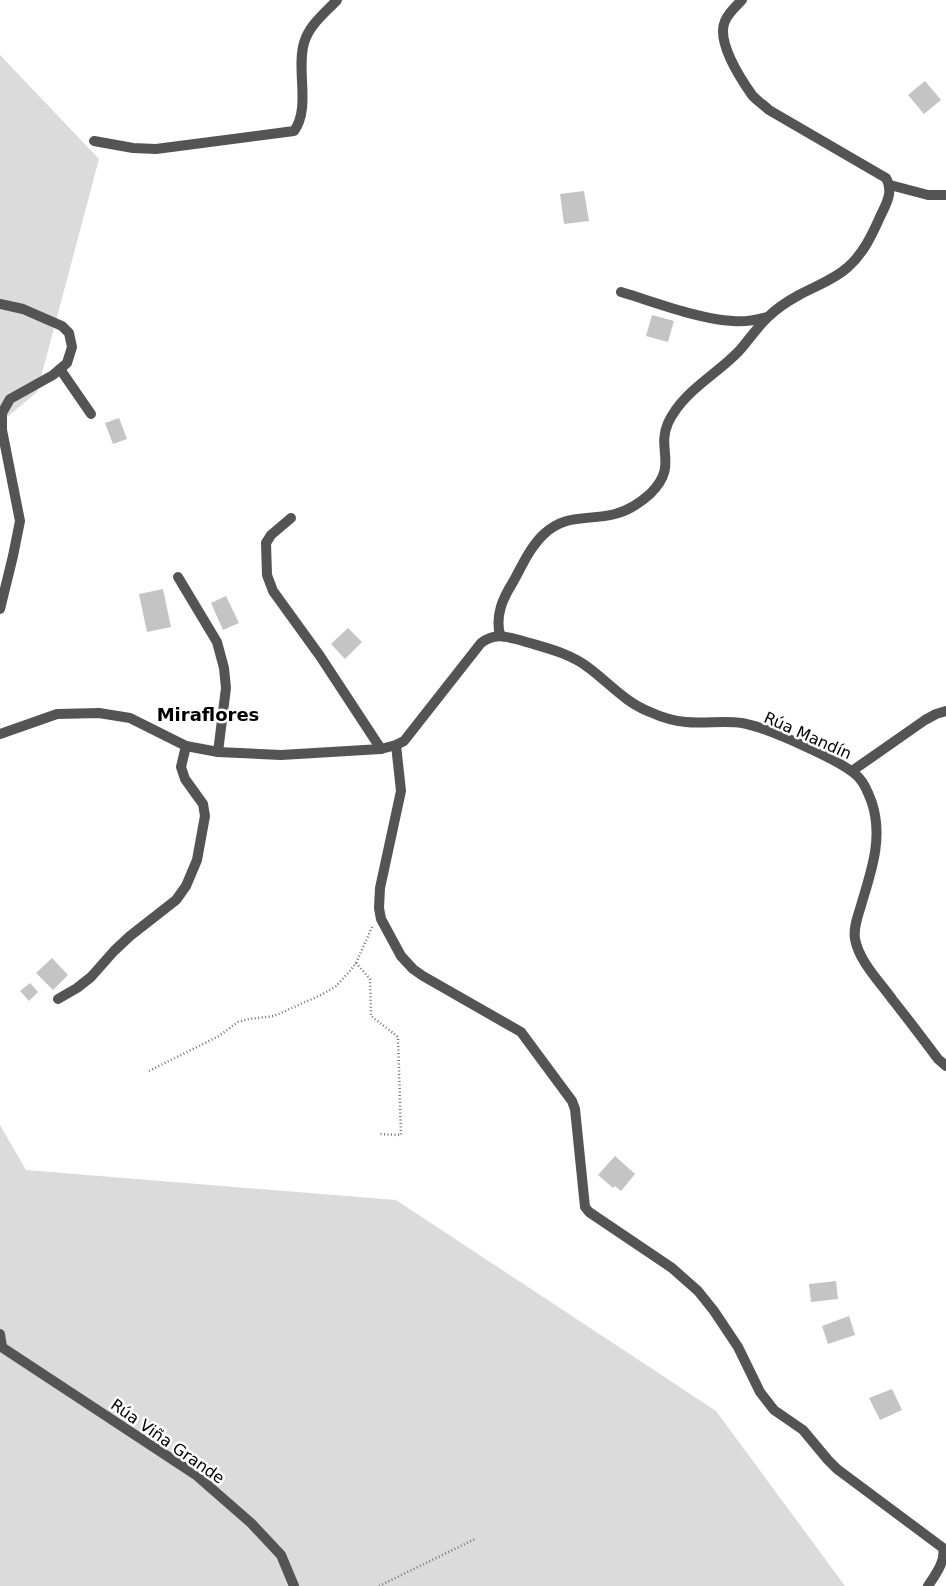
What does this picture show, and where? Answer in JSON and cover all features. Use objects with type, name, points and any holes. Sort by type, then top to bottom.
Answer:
[{"type":"street","points":[[94,141],[133,148],[156,149],[294,131],[302,108],[301,58],[304,41],[313,25],[337,0]]},
{"type":"street","points":[[0,734],[57,714],[99,713],[130,718],[186,746],[218,752],[281,755],[382,749],[404,741],[481,642],[489,637],[500,635],[497,624],[499,611],[505,596],[532,549],[544,534],[560,523],[571,519],[615,514],[636,505],[650,494],[666,471],[664,435],[671,418],[695,388],[738,352],[767,318],[798,295],[834,277],[854,261],[874,231],[888,201],[890,185],[886,178],[769,110],[754,96],[741,78],[729,55],[723,36],[724,22],[735,6],[742,0]]},
{"type":"street","points":[[890,185],[928,196],[946,195]]},
{"type":"street","points":[[621,292],[731,322],[767,318]]},
{"type":"street","points":[[0,304],[23,309],[62,326],[69,333],[72,347],[67,363],[53,375],[10,399],[2,413],[2,430],[20,521],[0,609]]},
{"type":"street","points":[[60,368],[91,414]]},
{"type":"street","points":[[291,518],[271,535],[266,543],[267,575],[272,591],[320,656],[382,749]]},
{"type":"street","points":[[178,577],[217,642],[224,668],[226,688],[218,752]]},
{"type":"street","name":"Rúa Mandín","points":[[500,635],[554,650],[575,659],[588,667],[633,704],[667,719],[685,722],[743,723],[767,730],[840,763],[852,771],[860,779],[869,796],[877,826],[876,850],[854,928],[857,947],[870,970],[938,1059],[946,1066]]},
{"type":"street","points":[[852,771],[925,720],[946,711]]},
{"type":"street","points":[[396,745],[402,791],[380,888],[379,908],[382,919],[401,956],[413,969],[423,976],[512,1026],[528,1040],[572,1101],[575,1109],[585,1207],[589,1212],[672,1268],[698,1291],[738,1347],[760,1392],[774,1410],[803,1430],[837,1469],[943,1548],[946,1560],[928,1586]]},
{"type":"street","points":[[58,999],[77,988],[90,977],[130,936],[176,900],[186,886],[197,860],[205,816],[203,804],[184,779],[181,766],[186,746]]},
{"type":"street","points":[[0,1334],[1,1346]]},
{"type":"street","name":"Rúa Viña Grande","points":[[1,1346],[196,1475],[251,1523],[281,1555],[294,1586]]},
{"type":"path","points":[[148,1071],[219,1036],[238,1022],[274,1016],[323,994],[336,986],[350,972],[356,962],[373,924],[382,919]]},
{"type":"path","points":[[356,962],[370,979],[371,1016],[398,1037],[401,1135],[379,1134]]},
{"type":"path","points":[[379,1586],[475,1539]]},
{"type":"shaded area","points":[[0,55],[99,159],[37,392],[0,423]]},
{"type":"shaded area","points":[[0,1125],[26,1170],[396,1200],[716,1411],[845,1586],[0,1586]]},
{"type":"building","points":[[925,81],[941,100],[924,114],[908,95]]},
{"type":"building","points":[[584,191],[589,221],[564,224],[560,194]]},
{"type":"building","points":[[652,315],[674,321],[668,342],[646,336]]},
{"type":"building","points":[[119,418],[127,439],[113,444],[105,423]]},
{"type":"building","points":[[163,589],[171,627],[147,632],[139,594]]},
{"type":"building","points":[[226,596],[239,623],[223,630],[211,603]]},
{"type":"building","points":[[348,628],[362,642],[345,659],[331,644]]},
{"type":"building","points":[[52,958],[68,975],[53,990],[36,973]]},
{"type":"building","points":[[30,983],[38,992],[29,1001],[20,991]]},
{"type":"building","points":[[615,1156],[635,1174],[621,1191],[615,1186],[613,1188],[598,1175]]},
{"type":"building","points":[[836,1281],[838,1299],[811,1302],[809,1284]]},
{"type":"building","points":[[849,1316],[855,1335],[828,1344],[822,1326]]},
{"type":"building","points":[[892,1389],[902,1410],[880,1420],[869,1398]]},
{"type":"district","name":"Miraflores","points":[[208,715]]}]
